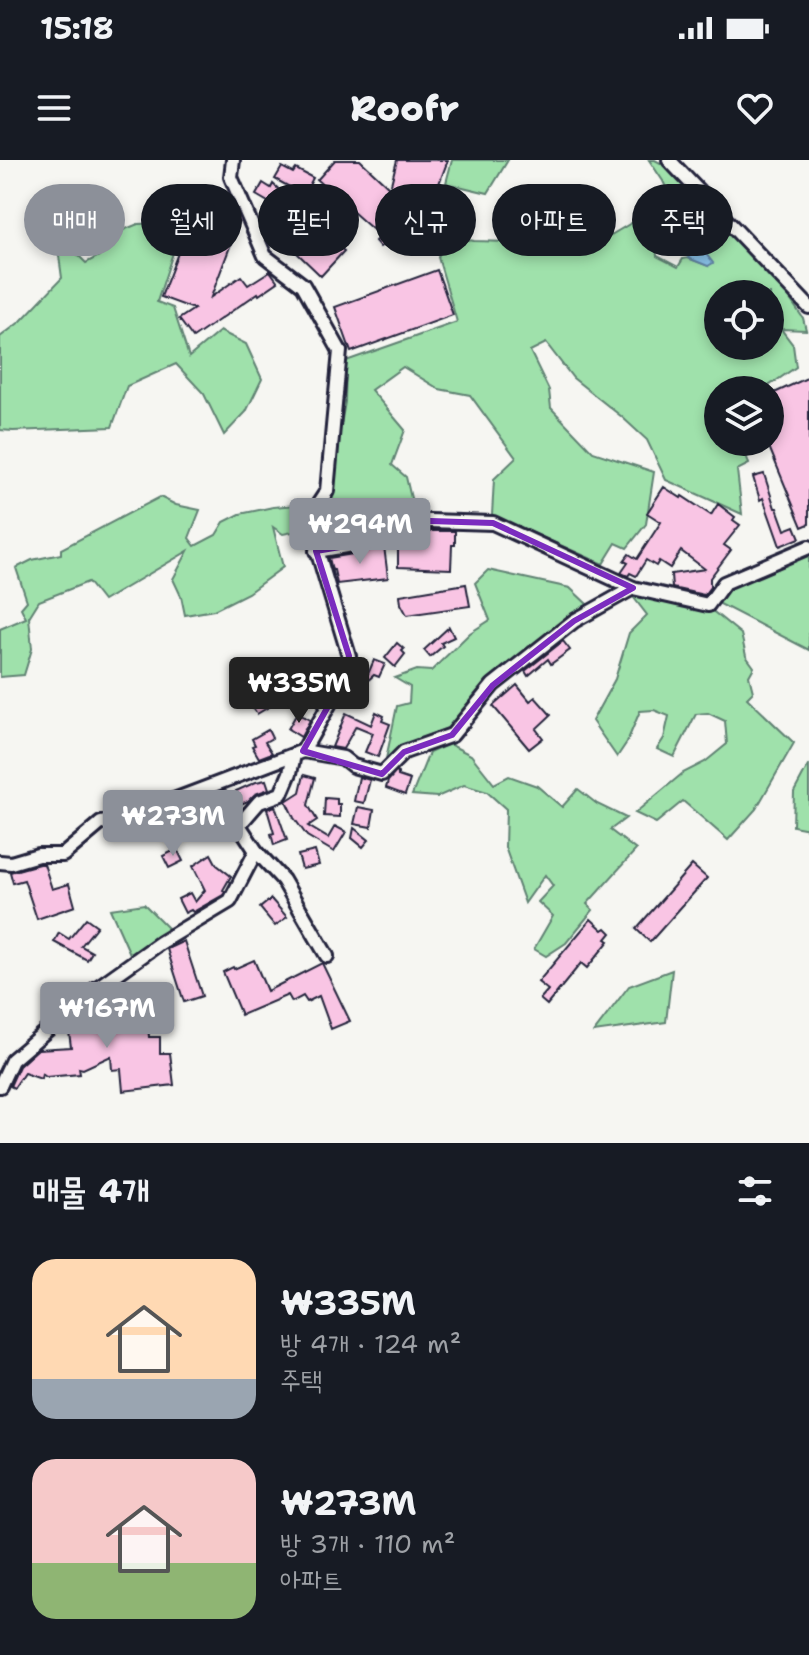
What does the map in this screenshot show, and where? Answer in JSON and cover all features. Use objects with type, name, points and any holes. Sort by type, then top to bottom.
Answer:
[{"type":"street","points":[[233,160],[231,177],[265,256],[303,285],[340,351],[327,491],[308,520],[349,656],[344,678],[298,753],[281,794],[259,802],[239,825],[256,851],[283,880],[327,956]]},
{"type":"street","points":[[669,160],[809,307]]},
{"type":"street","points":[[316,551],[364,543],[398,520],[493,523],[633,588],[708,605],[724,583],[809,547]]},
{"type":"street","points":[[0,862],[11,863],[38,855],[63,855],[101,823],[137,814],[298,753],[343,758],[353,766],[382,774],[404,752],[452,735],[493,685],[574,621],[633,588]]},
{"type":"street","points":[[0,1086],[12,1060],[94,990],[160,943],[230,901],[256,851]]},
{"type":"highlighted area","points":[[398,520],[493,523],[633,588],[574,621],[493,685],[452,735],[404,752],[382,774],[303,751],[344,678],[349,656],[316,551],[364,543]]},
{"type":"green space","points":[[452,160],[508,160],[488,193],[476,190],[476,184],[446,183]]},
{"type":"green space","points":[[649,160],[668,167],[684,184],[664,184]]},
{"type":"green space","points":[[632,223],[632,256],[657,256],[678,267],[683,259],[688,258],[708,266],[706,256],[733,256],[733,235],[776,280],[704,280],[704,360],[784,360],[784,333],[793,345],[796,367],[783,376],[704,376],[704,456],[746,456],[749,464],[737,470],[742,514],[666,480],[647,440],[573,378],[546,343],[530,351],[549,390],[551,408],[593,452],[654,472],[646,524],[627,548],[616,543],[603,564],[492,515],[494,479],[516,458],[470,395],[439,389],[403,367],[371,390],[405,430],[392,465],[406,477],[414,511],[402,526],[379,521],[362,535],[320,543],[318,522],[333,498],[345,402],[346,361],[457,322],[438,256],[476,256],[476,241],[492,241],[492,256],[616,256],[616,232]]},
{"type":"green space","points":[[141,224],[141,256],[172,256],[157,302],[173,308],[189,357],[220,331],[246,344],[262,379],[246,412],[224,435],[204,394],[176,364],[127,386],[112,427],[0,430],[0,337],[21,321],[62,278],[59,256],[79,256],[86,263],[99,256],[125,256],[125,229]]},
{"type":"green space","points":[[784,291],[803,318],[806,330],[784,329]]},
{"type":"green space","points":[[160,497],[176,505],[200,510],[189,538],[195,546],[216,535],[224,522],[240,514],[307,504],[303,530],[283,534],[273,527],[283,567],[248,593],[214,610],[185,615],[173,579],[188,551],[103,601],[88,582],[39,601],[29,617],[32,649],[24,675],[0,677],[0,629],[26,618],[21,608],[27,601],[16,568],[32,560],[61,554],[61,549]]},
{"type":"green space","points":[[809,554],[809,650],[716,602],[736,581]]},
{"type":"green space","points":[[488,570],[570,588],[588,605],[496,673],[450,727],[411,742],[386,759],[397,706],[409,703],[410,687],[395,678],[417,670],[431,671],[470,633],[490,620],[475,583]]},
{"type":"green space","points":[[645,593],[710,609],[741,634],[746,656],[754,667],[749,676],[753,692],[747,698],[794,743],[756,809],[728,840],[683,801],[656,823],[635,813],[683,773],[705,762],[727,744],[725,721],[708,713],[696,714],[674,757],[657,749],[664,738],[669,716],[654,710],[640,711],[617,757],[592,721],[615,679],[629,633],[647,615],[634,598]]},
{"type":"green space","points":[[449,744],[471,755],[494,784],[509,776],[537,786],[562,807],[578,789],[597,804],[626,818],[610,830],[636,850],[587,904],[593,910],[566,943],[546,956],[534,949],[553,916],[538,902],[553,886],[545,875],[525,903],[505,847],[506,809],[487,792],[464,785],[437,797],[412,795],[429,753]]},
{"type":"green space","points":[[809,764],[809,829],[793,826],[794,792]]},
{"type":"green space","points":[[144,904],[168,928],[150,946],[131,956],[110,909]]},
{"type":"green space","points":[[672,970],[666,1022],[594,1032],[629,986]]},
{"type":"water","points":[[708,256],[713,263],[708,266],[688,258]]},
{"type":"building","points":[[335,160],[360,160],[386,184],[375,184],[375,232],[359,217],[359,184],[322,184],[317,180]]},
{"type":"building","points":[[397,160],[448,160],[439,184],[391,184]]},
{"type":"building","points":[[282,167],[293,173],[296,169],[313,178],[310,184],[284,184],[275,179]]},
{"type":"building","points":[[177,256],[226,256],[211,297],[241,276],[248,285],[270,271],[278,282],[193,338],[179,319],[194,309],[161,297]]},
{"type":"building","points":[[300,256],[339,256],[321,276]]},
{"type":"building","points":[[437,270],[453,315],[351,352],[335,307]]},
{"type":"building","points":[[809,377],[809,524],[802,527],[773,456],[784,456],[784,389]]},
{"type":"building","points":[[764,474],[785,530],[795,526],[800,538],[780,546],[753,477]]},
{"type":"building","points":[[664,487],[711,515],[718,504],[740,525],[724,545],[731,550],[710,578],[710,587],[704,595],[672,588],[671,574],[705,569],[681,551],[670,568],[659,561],[656,566],[646,560],[636,576],[621,573],[628,563],[624,561],[629,554],[637,559],[661,522],[647,513]]},
{"type":"building","points":[[398,531],[455,531],[451,569],[398,567]]},
{"type":"building","points":[[384,546],[388,578],[337,584],[329,558]]},
{"type":"building","points":[[466,584],[470,606],[407,615],[401,604],[400,595]]},
{"type":"building","points":[[449,627],[454,637],[441,643],[443,646],[430,657],[424,650]]},
{"type":"building","points":[[563,641],[570,650],[551,664],[548,659],[528,676],[525,671]]},
{"type":"building","points":[[397,643],[405,654],[395,667],[385,658]]},
{"type":"building","points":[[312,660],[328,687],[324,695],[314,701],[306,685],[257,714],[247,698]]},
{"type":"building","points":[[374,660],[385,664],[379,677],[374,675],[356,691],[351,685],[361,676],[365,681]]},
{"type":"building","points":[[517,685],[530,701],[535,697],[551,715],[536,729],[543,738],[529,749],[493,706]]},
{"type":"building","points":[[376,712],[384,716],[382,721],[390,724],[378,757],[365,752],[373,733],[356,726],[343,749],[332,747],[346,713],[371,725]]},
{"type":"building","points":[[297,713],[310,720],[301,737],[288,729]]},
{"type":"building","points":[[268,730],[272,738],[265,742],[272,753],[259,758],[252,746],[255,745],[252,739]]},
{"type":"building","points":[[396,772],[398,776],[410,780],[405,795],[386,788]]},
{"type":"building","points":[[304,775],[315,778],[308,805],[317,820],[308,826],[328,838],[335,826],[346,832],[334,852],[307,836],[286,801],[300,792]]},
{"type":"building","points":[[359,777],[370,780],[364,803],[354,801]]},
{"type":"building","points":[[266,780],[269,789],[241,804],[236,791]]},
{"type":"building","points":[[325,798],[337,799],[340,817],[324,816]]},
{"type":"building","points":[[275,806],[287,840],[274,845],[267,809]]},
{"type":"building","points":[[358,807],[374,810],[371,827],[354,824]]},
{"type":"building","points":[[354,828],[369,840],[363,847],[352,838]]},
{"type":"building","points":[[177,849],[183,861],[169,868],[163,856]]},
{"type":"building","points":[[315,851],[319,865],[302,869],[298,855]]},
{"type":"building","points":[[211,854],[217,865],[231,876],[223,890],[225,892],[193,912],[185,913],[178,899],[190,893],[195,902],[205,890],[193,866]]},
{"type":"building","points":[[44,864],[52,889],[69,884],[75,906],[37,919],[24,880],[13,883],[10,872]]},
{"type":"building","points":[[692,865],[707,878],[650,942],[636,929]]},
{"type":"building","points":[[271,899],[287,917],[275,926],[260,908]]},
{"type":"building","points":[[86,918],[97,926],[81,946],[92,952],[87,960],[54,942],[59,933],[69,939]]},
{"type":"building","points":[[591,919],[611,933],[606,939],[609,941],[587,968],[581,963],[547,1005],[540,999],[548,990],[538,982]]},
{"type":"building","points":[[184,941],[202,996],[184,1002],[167,949]]},
{"type":"building","points":[[254,960],[267,991],[322,963],[350,1021],[331,1029],[319,996],[307,1002],[303,996],[292,1002],[288,995],[241,1015],[223,972]]},
{"type":"building","points":[[129,985],[141,1010],[142,1025],[148,1024],[149,1037],[160,1037],[160,1053],[170,1053],[174,1085],[123,1091],[121,1069],[112,1070],[111,1056],[79,1068],[80,1074],[46,1077],[42,1074],[41,1079],[24,1073],[14,1088],[10,1086],[19,1066],[38,1049],[71,1047],[68,1024],[80,1014],[96,1012],[97,1019],[124,1016],[119,1006],[126,1002],[120,989]]}]
